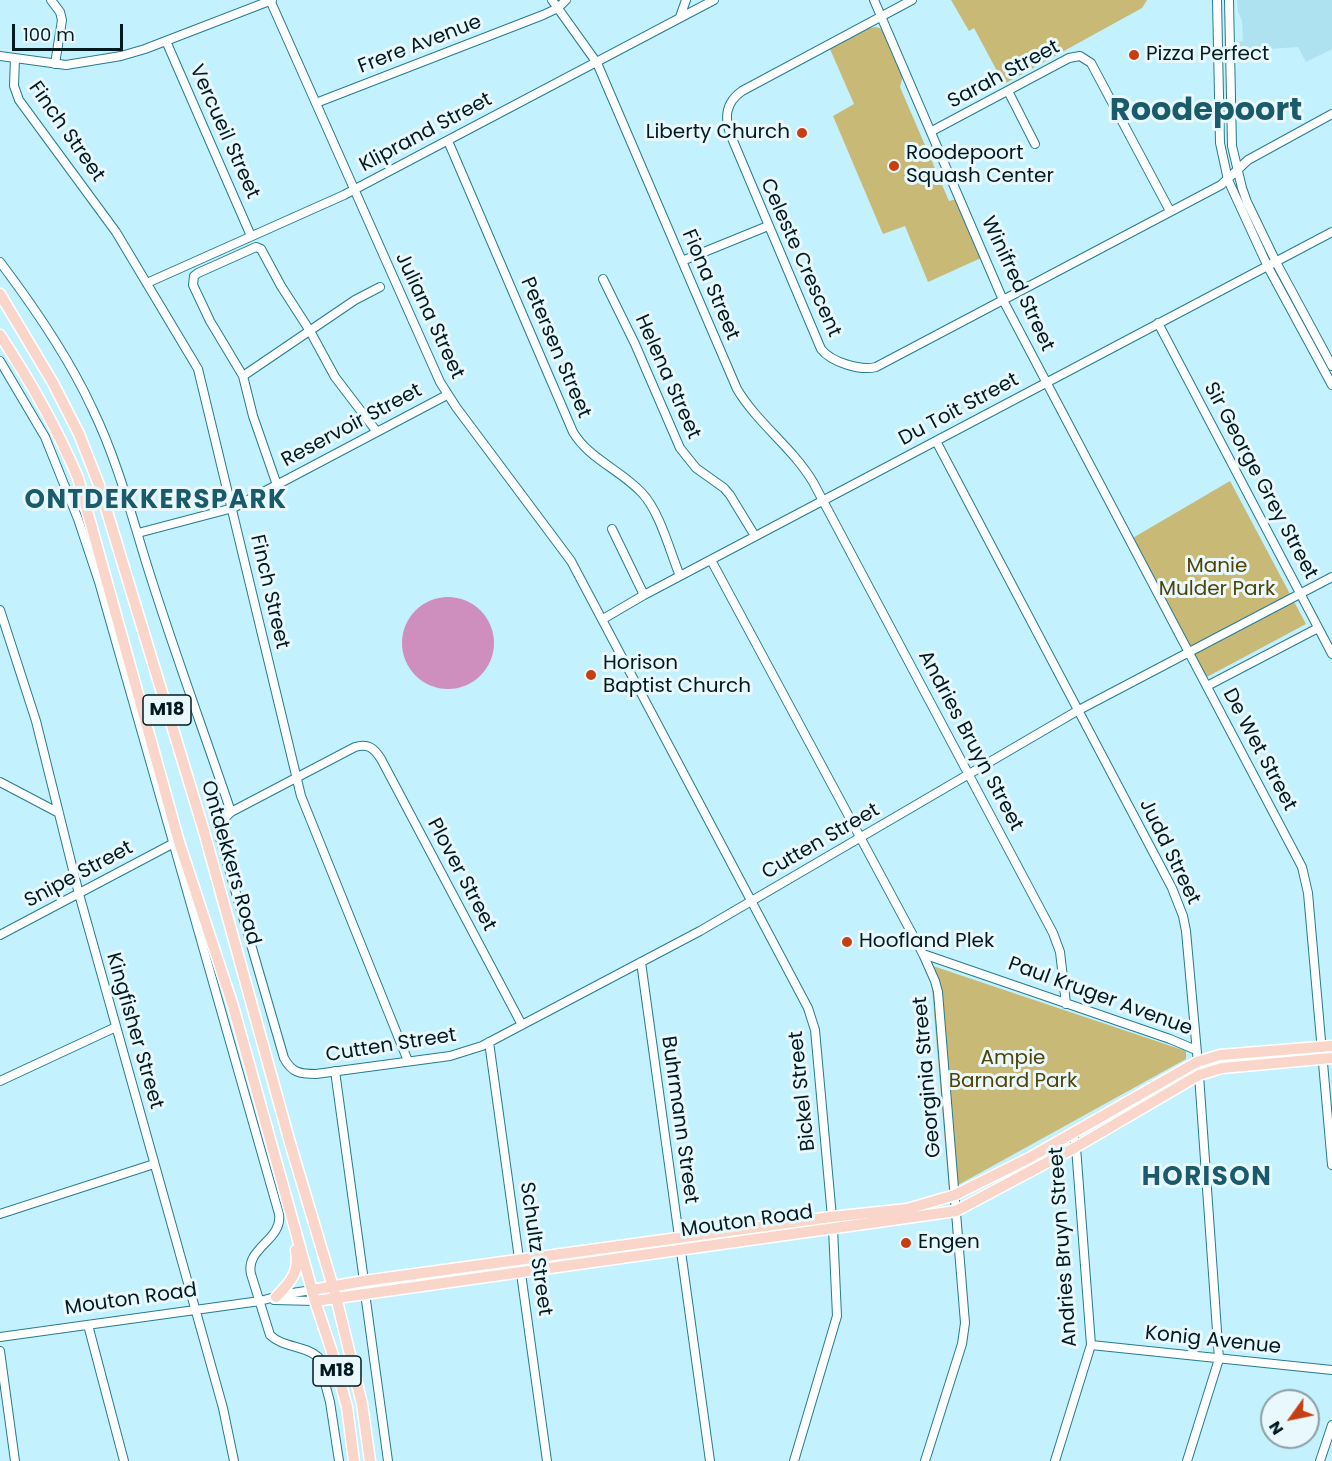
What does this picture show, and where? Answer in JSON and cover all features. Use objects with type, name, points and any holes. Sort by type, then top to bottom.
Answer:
[{"type":"main road","name":"Ontdekkers Road","points":[[0,294],[58,393],[79,434],[99,485],[203,828],[290,1143],[334,1292],[363,1404],[370,1461]]},
{"type":"main road","name":"Ontdekkers Road","points":[[0,334],[34,387],[58,431],[78,477],[179,842],[233,1006],[347,1407],[354,1461]]},
{"type":"main road","name":"Paul Kruger Avenue","points":[[1196,1056],[1327,1046]]},
{"type":"main road","name":"Mouton Road","points":[[314,1296],[364,1287],[832,1222],[907,1209],[955,1195],[1073,1133],[1196,1056]]},
{"type":"main road","points":[[1199,1075],[1222,1068],[1328,1059]]},
{"type":"main road","name":"Mouton Road","points":[[832,1222],[956,1211],[1076,1147],[1199,1075]]},
{"type":"main road","points":[[268,1299],[292,1280],[297,1267],[290,1210]]},
{"type":"street","points":[[51,0],[60,12],[62,20],[55,64]]},
{"type":"street","points":[[0,56],[55,64],[84,63],[121,56],[271,0]]},
{"type":"street","name":"Juliana Street","points":[[271,0],[432,365],[447,394],[564,550],[603,620]]},
{"type":"street","name":"Fiona Street","points":[[552,0],[597,63],[737,389],[751,409],[796,457],[824,500]]},
{"type":"street","name":"Frere Avenue","points":[[316,103],[558,8],[566,0]]},
{"type":"street","points":[[680,17],[686,0]]},
{"type":"street","name":"Kliprand Street","points":[[147,283],[354,189],[714,0]]},
{"type":"street","name":"Winifred Street","points":[[874,0],[1003,300],[1046,383]]},
{"type":"street","name":"Celeste Crescent","points":[[912,0],[748,87],[731,100],[726,114],[727,126],[821,349],[829,356],[860,368],[876,367],[1228,180],[1248,160],[1332,114]]},
{"type":"street","points":[[1217,0],[1221,143],[1228,180],[1268,267],[1332,385]]},
{"type":"street","points":[[1228,0],[1232,146],[1237,170],[1247,202],[1276,262],[1332,366]]},
{"type":"street","name":"Vercueil Street","points":[[166,41],[251,236]]},
{"type":"street","name":"Sarah Street","points":[[932,131],[1069,58],[1080,56],[1091,63],[1170,210]]},
{"type":"street","name":"Finch Street","points":[[15,58],[14,86],[19,100],[116,232],[188,350],[201,377],[296,778],[304,804],[408,1061]]},
{"type":"street","points":[[1008,91],[1035,144]]},
{"type":"street","name":"Petersen Street","points":[[448,141],[573,432],[582,446],[642,493],[661,529],[680,576]]},
{"type":"street","points":[[682,261],[768,226]]},
{"type":"street","name":"Du Toit Street","points":[[603,620],[644,595],[1332,232]]},
{"type":"street","points":[[277,485],[253,416],[243,376],[210,321],[193,285],[194,276],[198,273],[256,247],[261,249],[335,377],[377,432]]},
{"type":"street","name":"Ontdekkers Road","points":[[0,262],[24,294],[89,400],[115,463],[231,812],[222,822],[220,838],[284,1059],[290,1068],[297,1073],[304,1074]]},
{"type":"street","name":"Helena Street","points":[[603,279],[635,344],[680,448],[696,468],[730,495],[755,536]]},
{"type":"street","points":[[243,376],[355,300],[380,287]]},
{"type":"street","name":"Sir George Grey Street","points":[[1158,324],[1332,654]]},
{"type":"street","points":[[1310,344],[1318,340]]},
{"type":"street","points":[[0,361],[41,428],[78,519],[99,582],[280,1217],[278,1229],[254,1256],[250,1263],[250,1270],[268,1299],[268,1330],[272,1337],[312,1352],[318,1357],[330,1402],[339,1461]]},
{"type":"street","name":"De Wet Street","points":[[1046,383],[1304,873],[1327,1046],[1332,1165]]},
{"type":"street","name":"Reservoir Street","points":[[138,533],[233,508],[447,394]]},
{"type":"street","name":"Judd Street","points":[[936,441],[1172,888],[1183,916],[1199,1075],[1219,1359],[1187,1461]]},
{"type":"street","name":"Andries Bruyn Street","points":[[824,500],[1056,940],[1064,972],[1066,1004]]},
{"type":"street","points":[[612,529],[644,595]]},
{"type":"street","name":"Georginia Street","points":[[711,560],[923,954],[938,992],[965,1323],[964,1334],[924,1461]]},
{"type":"street","name":"Cutten Street","points":[[304,1074],[450,1056],[489,1042],[751,902],[1077,711],[1332,577]]},
{"type":"street","name":"Kingfisher Street","points":[[0,610],[36,721],[79,894],[196,1309],[228,1428],[234,1461]]},
{"type":"street","name":"Bickel Street","points":[[603,620],[808,1008],[813,1024],[832,1222],[837,1316],[794,1461]]},
{"type":"street","points":[[1207,686],[1318,628]]},
{"type":"street","name":"Plover Street","points":[[296,778],[355,747],[365,745],[375,750],[522,1025]]},
{"type":"street","points":[[231,812],[296,778]]},
{"type":"street","points":[[0,782],[59,813]]},
{"type":"street","name":"Snipe Street","points":[[0,935],[174,843]]},
{"type":"street","name":"Paul Kruger Avenue","points":[[923,954],[1170,1039],[1196,1056]]},
{"type":"street","name":"Buhrmann Street","points":[[641,962],[710,1461]]},
{"type":"street","points":[[0,1081],[116,1027]]},
{"type":"street","name":"Schultz Street","points":[[489,1042],[547,1461]]},
{"type":"street","points":[[335,1071],[388,1461]]},
{"type":"street","name":"Andries Bruyn Street","points":[[1055,1461],[1091,1345],[1076,1147],[1073,1133]]},
{"type":"street","points":[[0,1214],[154,1164]]},
{"type":"street","name":"Mouton Road","points":[[0,1337],[268,1299],[314,1296]]},
{"type":"street","points":[[88,1324],[124,1461]]},
{"type":"street","name":"Konig Avenue","points":[[1091,1345],[1332,1370]]},
{"type":"street","points":[[0,1351],[15,1461]]},
{"type":"street","points":[[1320,1461],[1332,1425]]},
{"type":"shaded area","points":[[1237,0],[1332,0],[1332,49],[1306,62],[1298,47],[1238,51],[1237,42],[1243,41],[1242,21],[1238,12]]},
{"type":"shaded area","points":[[448,597],[466,600],[481,610],[491,625],[494,643],[491,661],[481,676],[466,686],[448,689],[430,686],[415,676],[405,661],[402,643],[405,625],[415,610],[430,600]]},
{"type":"green space","points":[[951,0],[1147,0],[1142,8],[1004,84],[974,28],[969,31]]},
{"type":"green space","name":"Roodepoort Squash Center","points":[[876,27],[882,29],[903,76],[900,87],[949,201],[957,199],[981,258],[928,282],[905,226],[883,234],[833,116],[854,104],[830,49]]},
{"type":"green space","name":"Manie Mulder Park","points":[[1230,481],[1306,624],[1205,678],[1131,539]]},
{"type":"green space","name":"Ampie Barnard Park","points":[[930,965],[1186,1051],[1186,1059],[949,1190]]},
{"type":"place","name":"Pizza Perfect","points":[[1134,55]]},
{"type":"place","name":"Liberty Church","points":[[802,133]]},
{"type":"place","name":"Roodepoort Squash Center","points":[[894,166]]},
{"type":"place","name":"Horison Baptist Church","points":[[591,675]]},
{"type":"place","name":"Hoofland Plek","points":[[847,942]]},
{"type":"place","name":"Engen","points":[[906,1243]]},
{"type":"district","name":"Roodepoort","points":[[1206,112]]},
{"type":"district","name":"ONTDEKKERSPARK","points":[[156,501]]},
{"type":"district","name":"HORISON","points":[[1207,1178]]}]
